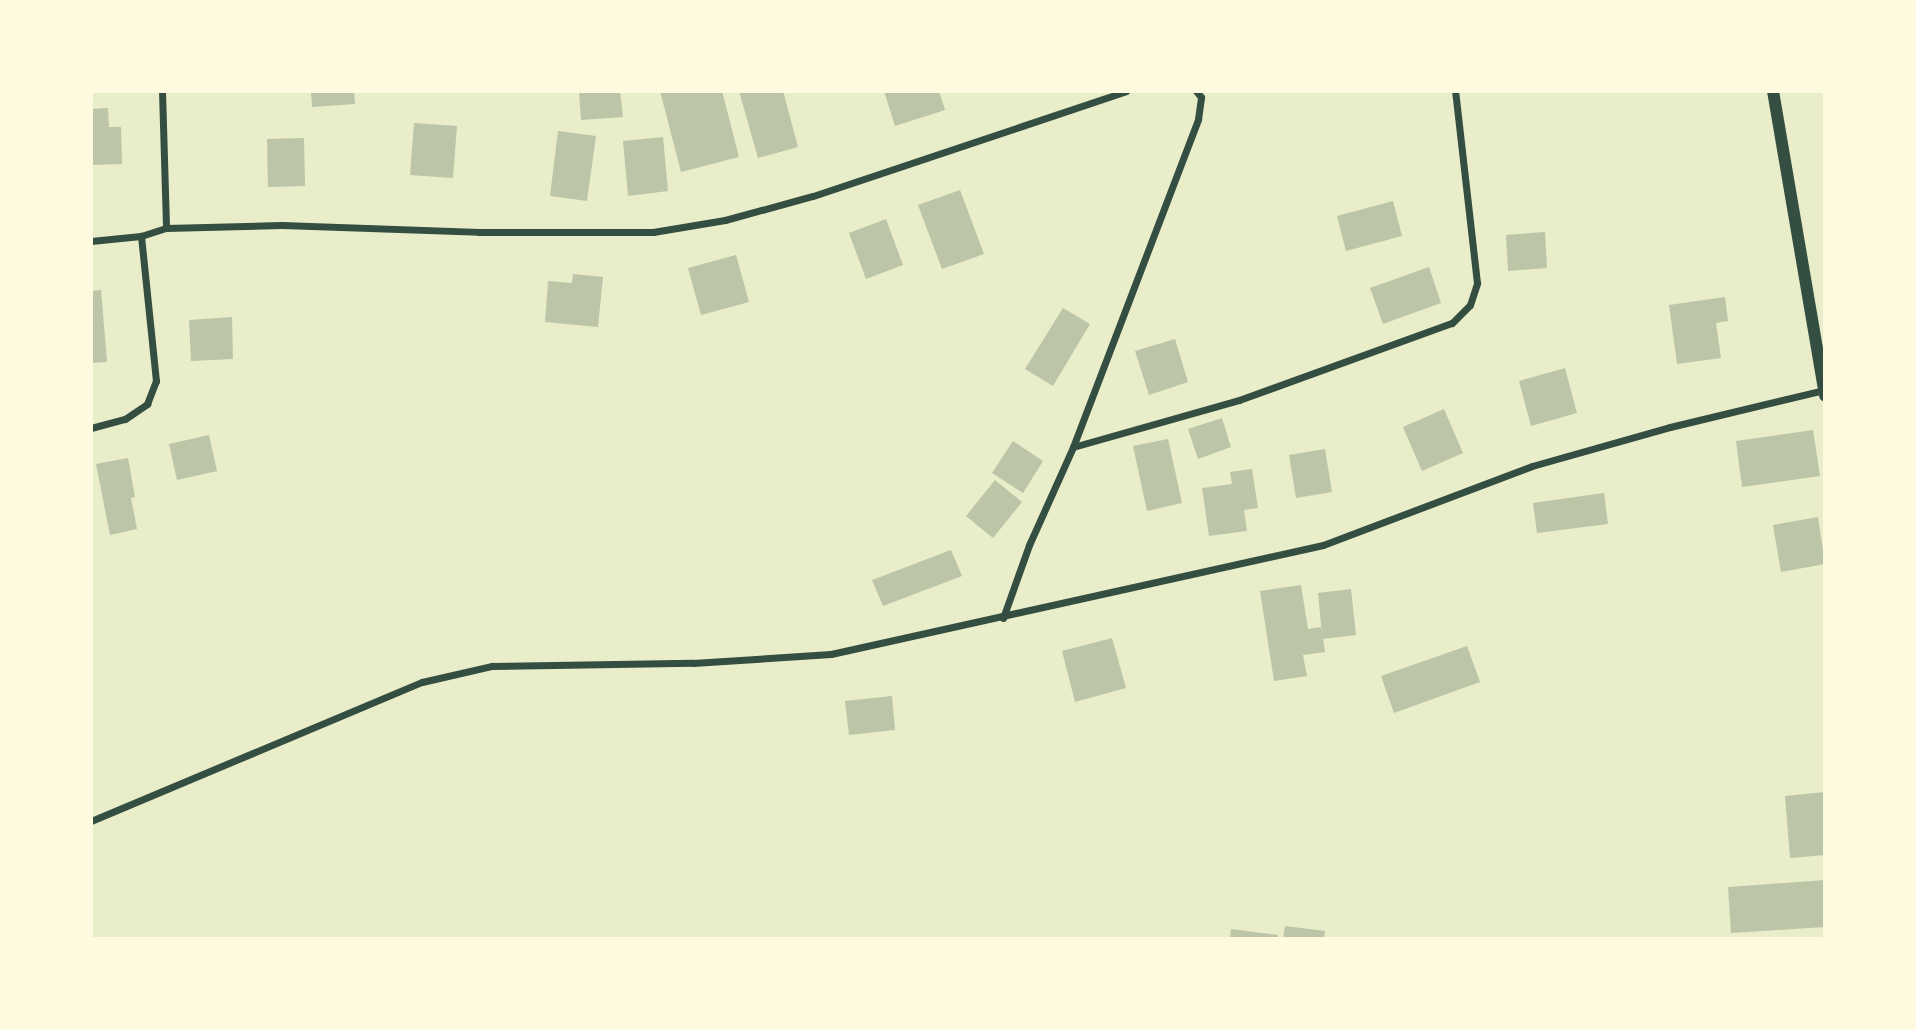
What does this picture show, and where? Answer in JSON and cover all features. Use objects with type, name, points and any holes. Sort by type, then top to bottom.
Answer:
[{"type":"street","points":[[162,91],[166,228]]},
{"type":"street","points":[[91,241],[141,236],[166,228],[282,225],[479,232],[653,232],[725,220],[813,196],[1126,91]]},
{"type":"street","points":[[1003,618],[1028,545],[1073,447],[1198,119],[1201,97],[1196,91]]},
{"type":"street","points":[[1073,447],[1239,400],[1452,323],[1470,305],[1477,283],[1455,91]]},
{"type":"street","points":[[91,821],[422,682],[492,666],[692,663],[831,654],[1323,545],[1532,466],[1670,427],[1824,393],[1773,91]]},
{"type":"street","points":[[91,428],[125,419],[147,404],[156,381],[141,236]]},
{"type":"building","points":[[311,91],[354,91],[355,104],[312,107]]},
{"type":"building","points":[[579,91],[620,91],[623,117],[581,120]]},
{"type":"building","points":[[660,91],[722,91],[739,157],[681,172]]},
{"type":"building","points":[[739,91],[783,91],[798,147],[758,158]]},
{"type":"building","points":[[884,91],[939,91],[945,110],[895,126]]},
{"type":"building","points":[[108,108],[109,127],[121,127],[122,164],[91,165],[91,109]]},
{"type":"building","points":[[414,123],[457,126],[453,178],[410,175]]},
{"type":"building","points":[[558,131],[596,136],[587,201],[550,196]]},
{"type":"building","points":[[663,137],[668,191],[628,196],[623,141]]},
{"type":"building","points":[[304,138],[305,186],[268,187],[267,139]]},
{"type":"building","points":[[960,190],[984,254],[942,269],[918,205]]},
{"type":"building","points":[[1393,201],[1402,236],[1346,251],[1337,216]]},
{"type":"building","points":[[886,219],[903,265],[866,279],[849,233]]},
{"type":"building","points":[[1545,232],[1547,268],[1508,271],[1506,235]]},
{"type":"building","points":[[736,255],[749,302],[701,315],[688,268]]},
{"type":"building","points":[[1429,267],[1441,303],[1383,324],[1370,288]]},
{"type":"building","points":[[573,274],[603,277],[598,327],[545,322],[548,281],[572,283]]},
{"type":"building","points":[[101,290],[107,362],[91,363],[91,291]]},
{"type":"building","points":[[1725,297],[1728,321],[1716,323],[1721,358],[1677,364],[1669,305]]},
{"type":"building","points":[[1063,308],[1090,324],[1053,386],[1025,369]]},
{"type":"building","points":[[232,317],[233,359],[191,361],[189,320]]},
{"type":"building","points":[[1175,339],[1188,382],[1149,395],[1135,351]]},
{"type":"building","points":[[1565,368],[1577,413],[1531,426],[1519,381]]},
{"type":"building","points":[[1444,409],[1463,453],[1422,471],[1403,427]]},
{"type":"building","points":[[1222,418],[1231,447],[1198,459],[1188,429]]},
{"type":"building","points":[[1813,430],[1820,476],[1742,487],[1736,441]]},
{"type":"building","points":[[209,435],[217,471],[177,480],[169,444]]},
{"type":"building","points":[[1168,439],[1182,503],[1147,511],[1133,446]]},
{"type":"building","points":[[1013,441],[1043,461],[1023,493],[992,473]]},
{"type":"building","points":[[1325,449],[1332,492],[1296,498],[1289,455]]},
{"type":"building","points":[[128,458],[137,529],[110,535],[96,464]]},
{"type":"building","points":[[1252,469],[1258,508],[1244,510],[1247,531],[1209,536],[1202,488],[1232,484],[1230,472]]},
{"type":"building","points":[[995,480],[1022,502],[993,538],[966,516]]},
{"type":"building","points":[[1604,493],[1608,524],[1537,533],[1533,503]]},
{"type":"building","points":[[1818,517],[1825,564],[1781,572],[1773,525]]},
{"type":"building","points":[[951,550],[962,576],[883,606],[872,580]]},
{"type":"building","points":[[1301,585],[1308,629],[1321,627],[1322,634],[1318,593],[1351,589],[1356,635],[1323,639],[1325,652],[1303,655],[1307,676],[1274,681],[1260,591]]},
{"type":"building","points":[[1112,638],[1126,688],[1075,702],[1062,651]]},
{"type":"building","points":[[1467,646],[1480,682],[1394,713],[1381,676]]},
{"type":"building","points":[[892,696],[895,730],[849,735],[845,701]]},
{"type":"building","points":[[1825,792],[1825,855],[1790,858],[1785,796]]},
{"type":"building","points":[[1825,880],[1825,927],[1731,933],[1728,887]]},
{"type":"building","points":[[1285,926],[1325,931],[1324,939],[1283,939]]},
{"type":"building","points":[[1231,929],[1278,935],[1278,939],[1230,939]]}]
